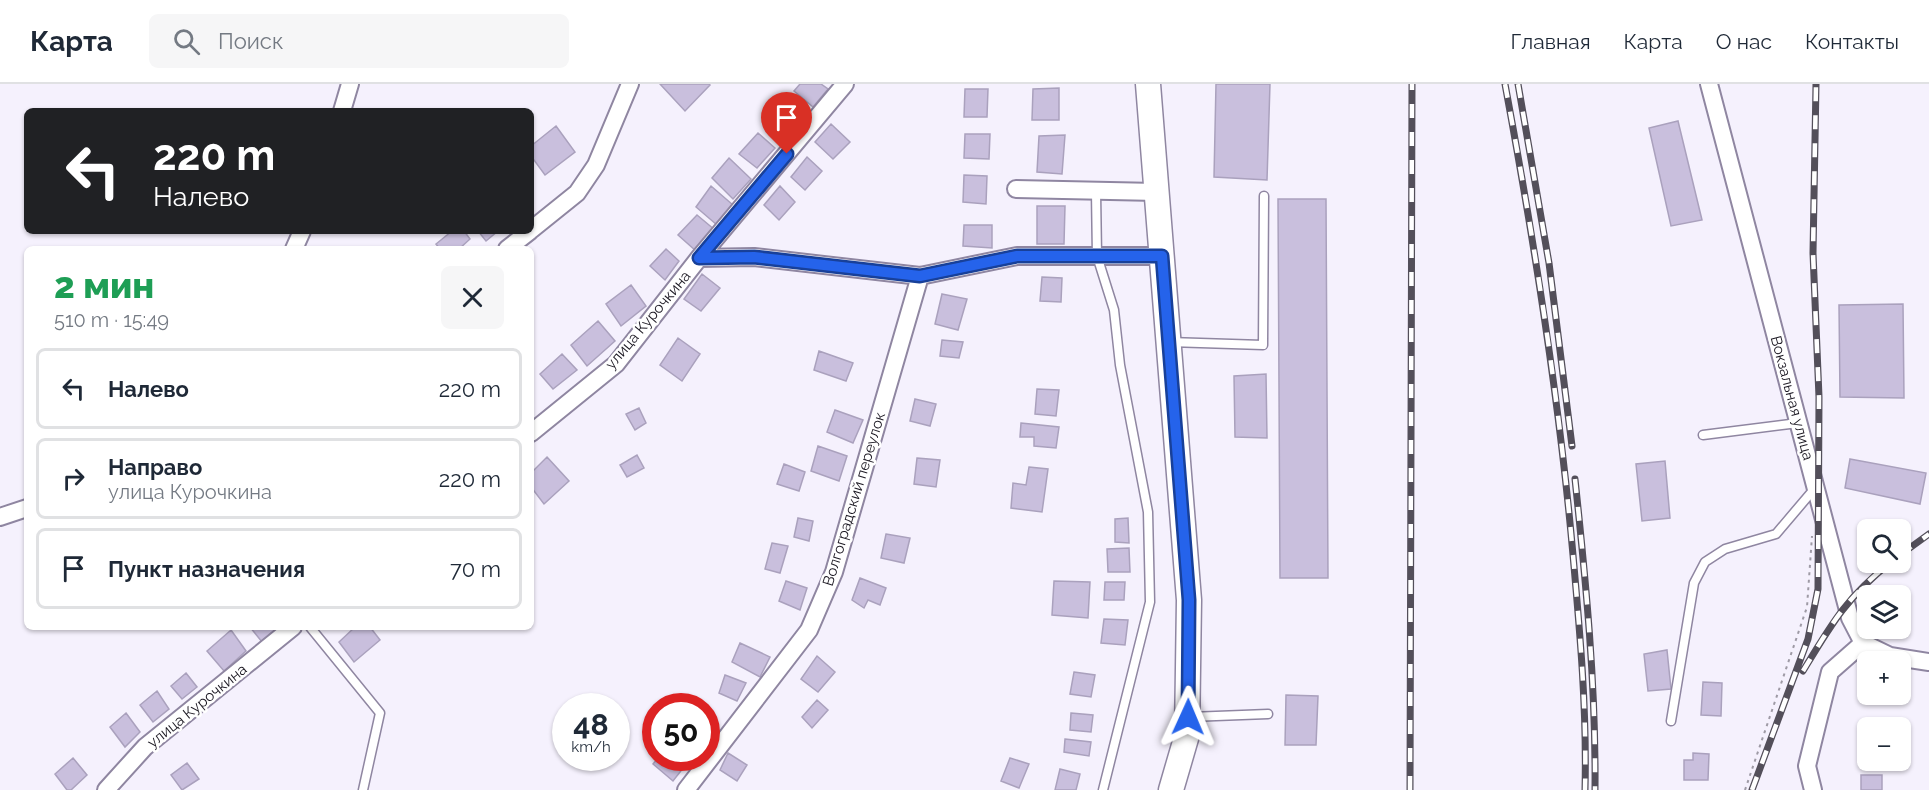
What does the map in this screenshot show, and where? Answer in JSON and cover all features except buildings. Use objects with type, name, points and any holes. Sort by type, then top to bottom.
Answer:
[{"type":"main road","points":[[1148,84],[1189,600],[1187,735],[1171,790]]},
{"type":"street","points":[[343,108],[350,84]]},
{"type":"street","points":[[534,227],[577,193],[596,165],[630,84]]},
{"type":"street","name":"улица Курочкина","points":[[534,431],[616,364],[699,258],[845,84]]},
{"type":"street","name":"Вокзальная улица","points":[[1709,84],[1850,618],[1863,643]]},
{"type":"street","points":[[1016,189],[1157,192]]},
{"type":"street","points":[[511,246],[525,234]]},
{"type":"street","points":[[699,258],[754,257],[920,276],[1017,256],[1162,256]]},
{"type":"street","name":"Волгоградский переулок","points":[[686,790],[809,630],[834,572],[920,276]]},
{"type":"street","points":[[0,517],[24,509]]},
{"type":"street","name":"улица Курочкина","points":[[106,790],[145,747],[289,630]]},
{"type":"street","points":[[1813,790],[1807,766],[1830,672],[1863,643],[1890,656],[1929,662]]},
{"type":"lane","points":[[1096,192],[1097,256],[1114,310],[1120,365],[1149,512],[1150,602],[1103,790]]},
{"type":"lane","points":[[1169,342],[1263,345],[1264,196]]},
{"type":"lane","points":[[1703,435],[1798,423]]},
{"type":"lane","points":[[1671,721],[1694,583],[1705,562],[1725,549],[1776,534],[1815,488]]},
{"type":"lane","points":[[312,630],[380,713],[363,790]]},
{"type":"lane","points":[[1188,717],[1268,714]]},
{"type":"path","points":[[1745,790],[1807,607],[1812,536]]},
{"type":"railway","points":[[1410,790],[1412,84]]},
{"type":"railway","points":[[1505,84],[1536,260],[1561,436],[1584,701],[1585,790]]},
{"type":"railway","points":[[1518,84],[1549,263],[1572,446]]},
{"type":"railway","points":[[1752,790],[1808,639],[1818,589],[1819,397],[1813,253],[1816,84]]},
{"type":"railway","points":[[1575,479],[1592,673],[1595,790]]},
{"type":"railway","points":[[1911,547],[1929,534]]},
{"type":"railway","points":[[1803,671],[1841,612],[1877,573]]},
{"type":"route","points":[[787,154],[699,258],[754,257],[920,276],[1017,256],[1162,256],[1189,600],[1188,717]]}]
